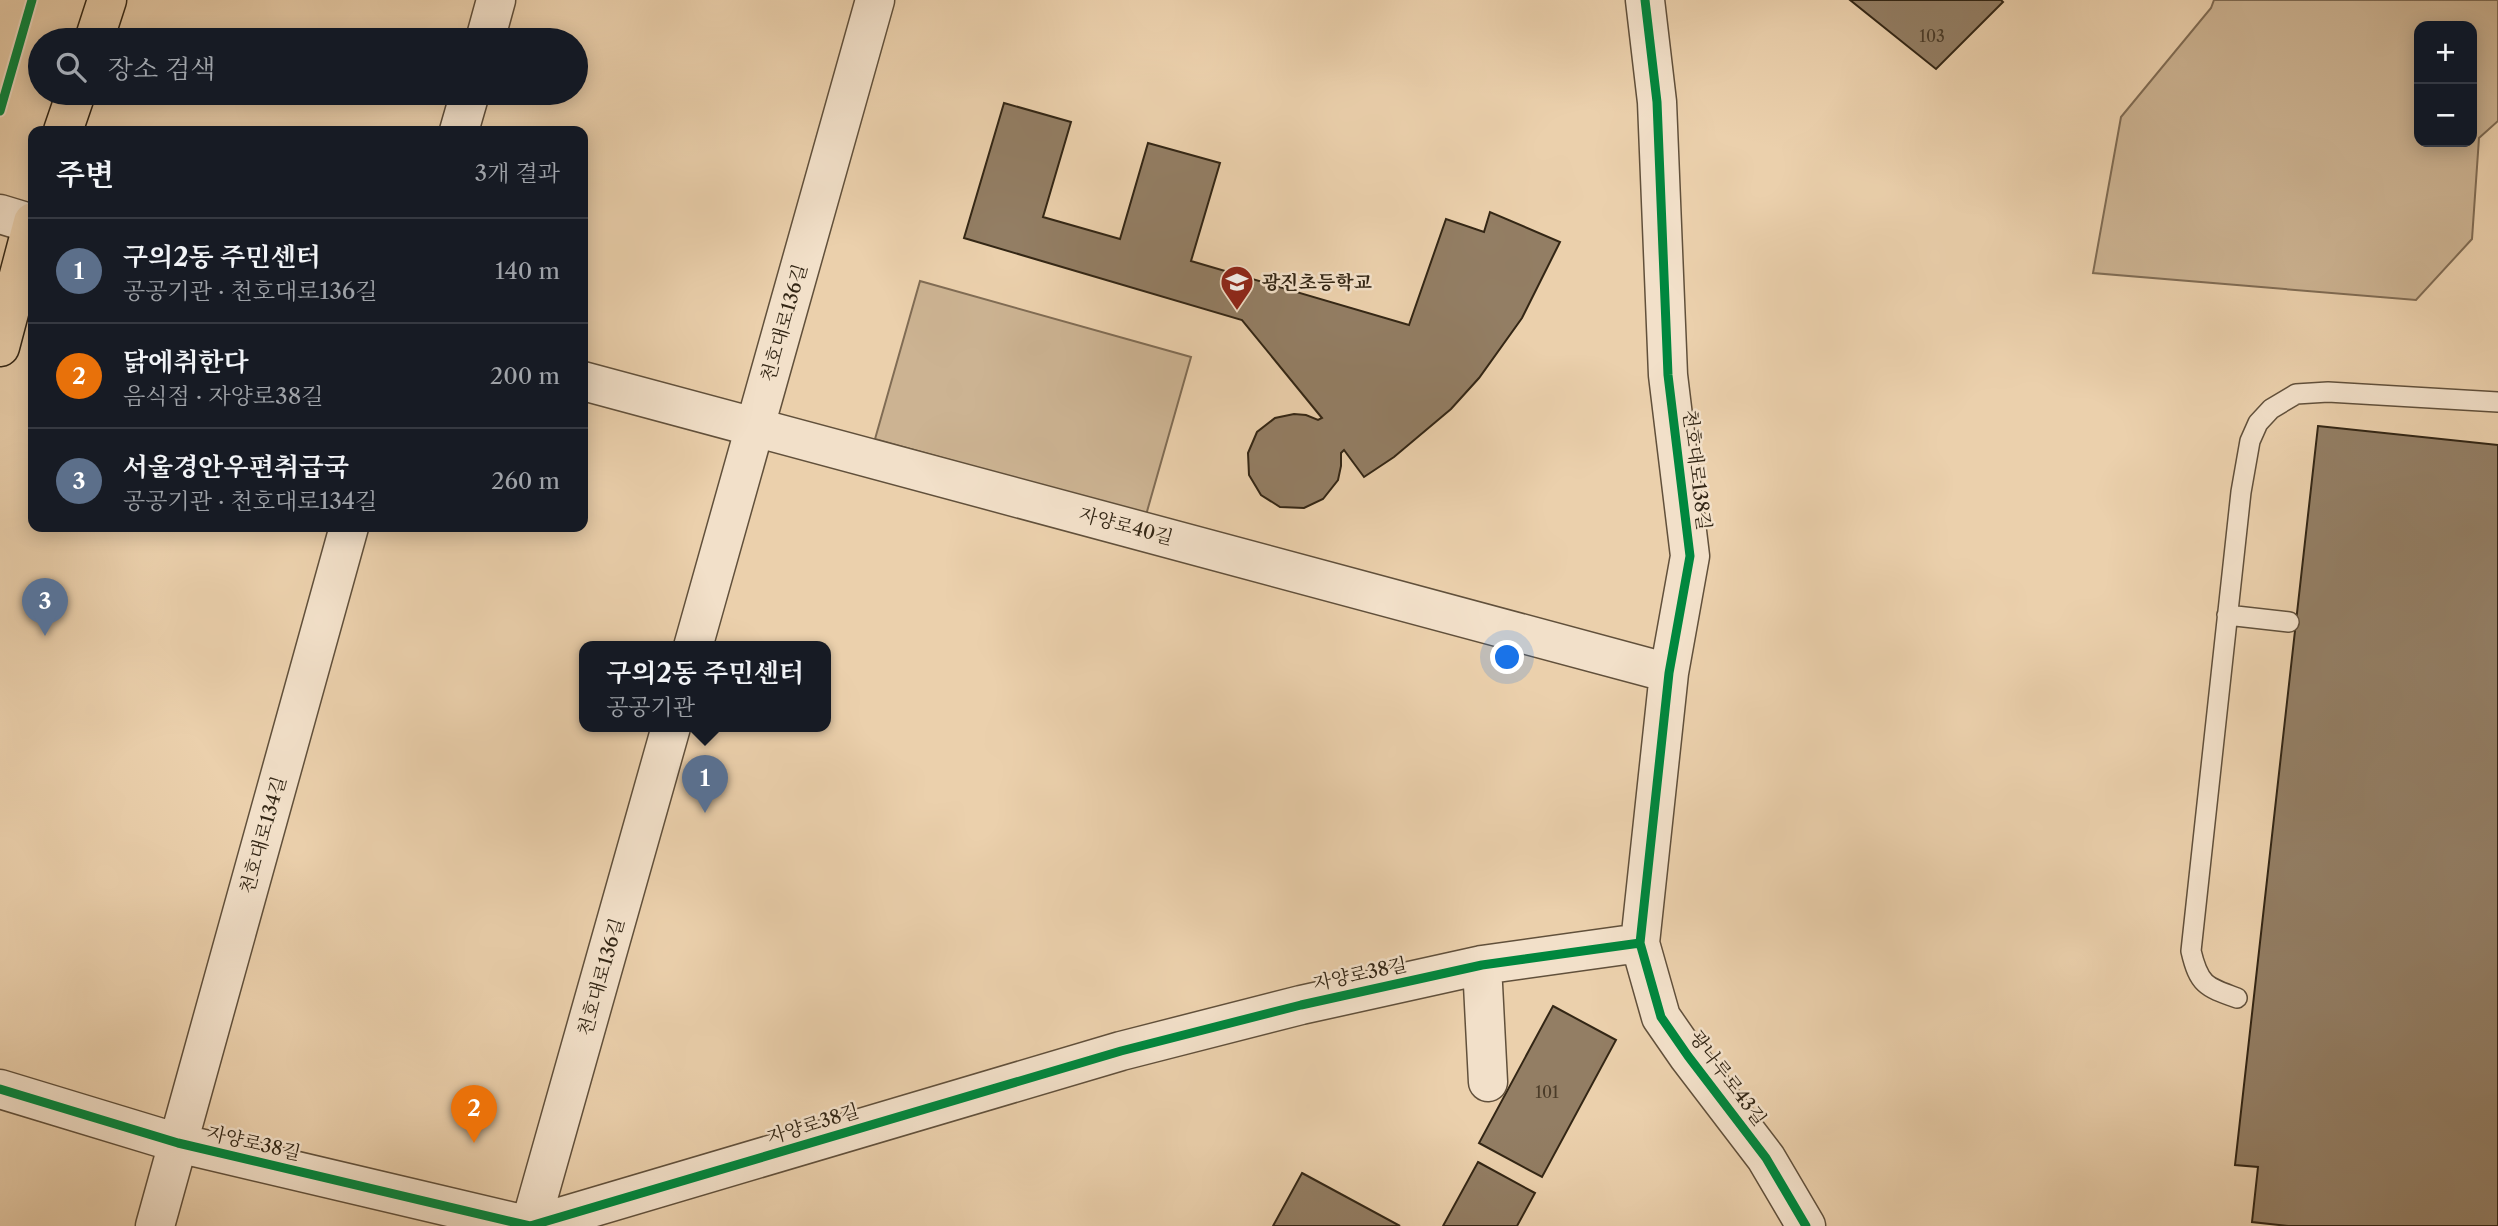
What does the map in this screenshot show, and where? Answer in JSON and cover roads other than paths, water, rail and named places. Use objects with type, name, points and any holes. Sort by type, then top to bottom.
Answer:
[{"type":"main road","points":[[98,28],[107,0]]},
{"type":"main road","points":[[65,126],[72,105]]},
{"type":"main road","points":[[0,348],[28,242]]},
{"type":"street","points":[[488,28],[496,0]]},
{"type":"street","name":"천호대로136길","points":[[695,641],[875,0]]},
{"type":"street","name":"천호대로138길","points":[[1640,943],[1669,673],[1690,556],[1668,375],[1657,102],[1645,0]]},
{"type":"street","points":[[460,126],[467,105]]},
{"type":"street","points":[[0,214],[28,222]]},
{"type":"street","name":"자양로40길","points":[[588,382],[1669,673]]},
{"type":"street","name":"천호대로134길","points":[[155,1226],[348,532]]},
{"type":"street","name":"천호대로136길","points":[[530,1226],[670,732]]},
{"type":"street","name":"자양로38길","points":[[0,1089],[178,1143],[530,1226],[1121,1051],[1301,1004],[1482,965],[1640,943]]},
{"type":"street","name":"광나루로43길","points":[[1640,943],[1661,1017],[1766,1158],[1806,1226]]},
{"type":"street","points":[[1482,965],[1488,1082]]},
{"type":"lane","points":[[2237,998],[2210,988],[2196,970],[2191,951],[2241,492],[2250,441],[2258,423],[2271,409],[2296,394],[2328,392],[2498,402]]},
{"type":"lane","points":[[2227,615],[2288,622]]},
{"type":"place","name":"광진초등학교","points":[[1237,312]]},
{"type":"place","name":"서울경안우편취급국","points":[[45,636]]},
{"type":"place","name":"구의2동 주민센터","points":[[705,813]]},
{"type":"place","name":"닭에취한다","points":[[474,1143]]}]
